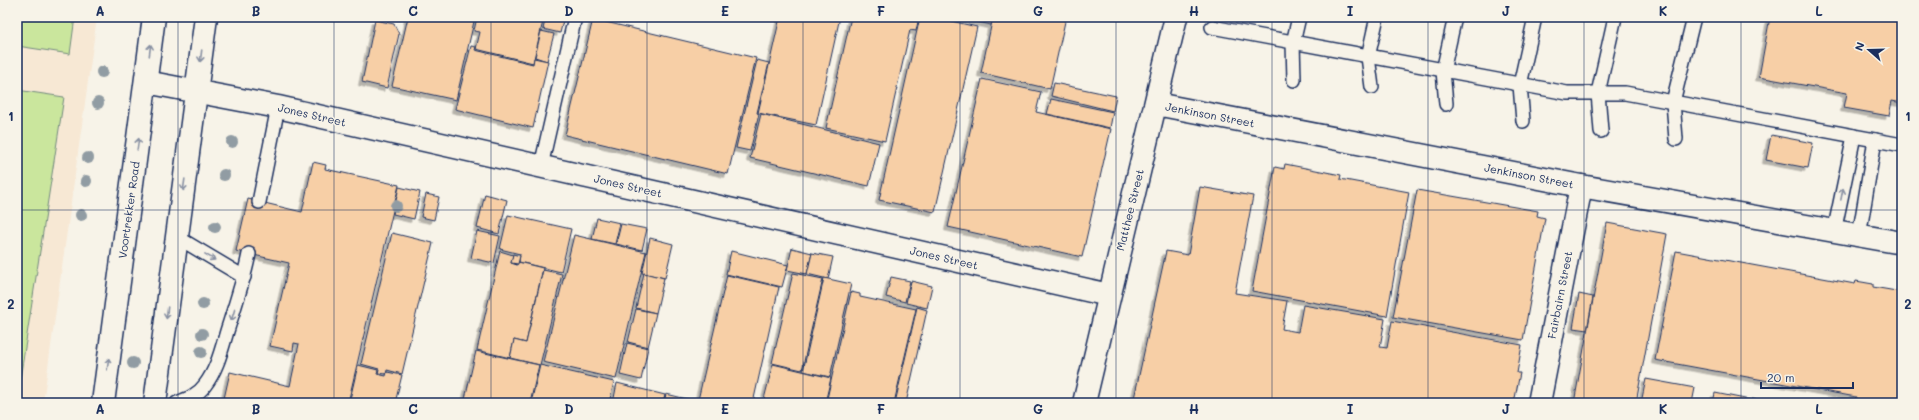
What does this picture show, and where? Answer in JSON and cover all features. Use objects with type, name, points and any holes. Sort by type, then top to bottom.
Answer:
[{"type":"street","name":"Voortrekker Road","points":[[103,403],[154,17]]},
{"type":"street","name":"Matthee Street","points":[[1084,403],[1176,17]]},
{"type":"street","points":[[155,403],[206,18]]},
{"type":"street","name":"Jones Street","points":[[146,82],[197,90],[278,107],[1109,295]]},
{"type":"street","name":"Jenkinson Street","points":[[1156,104],[1581,186],[1902,243]]},
{"type":"street","name":"Fairbairn Street","points":[[1539,403],[1581,186]]},
{"type":"lane","points":[[541,166],[575,17]]},
{"type":"lane","points":[[1294,80],[1293,43],[1299,17]]},
{"type":"lane","points":[[1372,87],[1368,57],[1377,17]]},
{"type":"lane","points":[[1446,104],[1443,71],[1454,17]]},
{"type":"lane","points":[[1523,121],[1520,85],[1535,17]]},
{"type":"lane","points":[[1601,131],[1598,93],[1615,17]]},
{"type":"lane","points":[[1676,139],[1673,102],[1694,17]]},
{"type":"lane","points":[[1212,27],[1520,85],[1568,93],[1625,93],[1902,145]]},
{"type":"lane","points":[[259,202],[278,107]]},
{"type":"lane","points":[[1834,232],[1854,136]]},
{"type":"lane","points":[[1859,236],[1875,140]]},
{"type":"lane","points":[[177,237],[244,278]]},
{"type":"lane","points":[[177,403],[193,397],[205,386],[213,373],[219,360],[244,278],[249,254]]},
{"type":"shaded area","points":[[17,17],[97,17],[43,403],[17,403]]},
{"type":"green space","points":[[17,17],[75,17],[70,54],[17,46]]},
{"type":"green space","points":[[17,90],[64,97],[17,399]]},
{"type":"building","points":[[408,17],[475,17],[456,100],[392,86]]},
{"type":"building","points":[[477,17],[544,17],[533,63],[476,49],[480,32],[474,31]]},
{"type":"building","points":[[546,17],[563,21],[560,33],[543,29]]},
{"type":"building","points":[[780,17],[840,17],[816,125],[758,113]]},
{"type":"building","points":[[851,17],[919,17],[916,31],[910,30],[885,141],[826,128]]},
{"type":"building","points":[[920,17],[934,17],[977,27],[935,212],[879,200]]},
{"type":"building","points":[[957,17],[993,17],[991,25]]},
{"type":"building","points":[[993,17],[1066,17],[1050,89],[981,73]]},
{"type":"building","points":[[1770,17],[1902,17],[1902,103],[1892,101],[1889,116],[1844,108],[1847,93],[1759,77]]},
{"type":"building","points":[[593,19],[756,58],[728,174],[565,135]]},
{"type":"building","points":[[375,20],[394,24],[399,34],[387,88],[362,82]]},
{"type":"building","points":[[541,31],[554,34],[547,61],[535,57]]},
{"type":"building","points":[[471,46],[476,47],[475,50],[533,64],[534,58],[548,61],[533,128],[455,109]]},
{"type":"building","points":[[757,60],[769,63],[750,151],[736,148]]},
{"type":"building","points":[[982,79],[1041,92],[1036,112],[1111,129],[1082,257],[948,227]]},
{"type":"building","points":[[1054,83],[1116,96],[1113,111],[1051,96]]},
{"type":"building","points":[[1051,99],[1113,112],[1110,128],[1047,114]]},
{"type":"building","points":[[761,114],[879,143],[869,186],[750,158]]},
{"type":"building","points":[[1771,135],[1813,143],[1808,168],[1766,160]]},
{"type":"building","points":[[313,162],[326,165],[325,169],[399,185],[348,403],[223,403],[230,372],[290,386],[299,344],[294,343],[293,351],[270,346],[289,263],[236,251],[248,199],[302,212]]},
{"type":"building","points":[[1285,164],[1341,175],[1340,179],[1409,192],[1387,316],[1252,291],[1275,167],[1284,169]]},
{"type":"building","points":[[399,187],[420,192],[414,219],[393,214]]},
{"type":"building","points":[[1200,187],[1253,196],[1235,293],[1287,301],[1282,329],[1298,332],[1303,305],[1385,319],[1380,347],[1387,348],[1392,321],[1522,345],[1517,373],[1520,373],[1514,403],[1133,403],[1166,251],[1188,255]]},
{"type":"building","points":[[1417,190],[1538,211],[1537,216],[1545,218],[1523,340],[1393,317]]},
{"type":"building","points":[[426,194],[439,197],[434,220],[421,217]]},
{"type":"building","points":[[485,194],[507,200],[499,234],[477,228]]},
{"type":"building","points":[[508,215],[571,229],[561,272],[519,262],[520,254],[500,249]]},
{"type":"building","points":[[597,218],[620,223],[615,244],[592,239]]},
{"type":"building","points":[[1607,223],[1667,234],[1636,403],[1574,403]]},
{"type":"building","points":[[621,224],[647,229],[642,250],[616,244]]},
{"type":"building","points":[[477,231],[500,236],[494,263],[471,258]]},
{"type":"building","points":[[392,233],[433,243],[402,374],[387,370],[386,374],[378,373],[379,369],[361,364]]},
{"type":"building","points":[[574,235],[646,252],[616,379],[543,362]]},
{"type":"building","points":[[650,238],[673,244],[665,278],[642,273]]},
{"type":"building","points":[[792,248],[812,253],[807,274],[787,270]]},
{"type":"building","points":[[500,251],[513,255],[511,263],[517,265],[518,262],[543,268],[526,343],[514,340],[510,358],[477,350]]},
{"type":"building","points":[[731,251],[788,265],[782,287],[726,274]]},
{"type":"building","points":[[1676,251],[1855,284],[1856,281],[1873,284],[1873,287],[1902,292],[1902,403],[1855,402],[1856,397],[1655,360]]},
{"type":"building","points":[[812,253],[833,257],[828,279],[807,274]]},
{"type":"building","points":[[513,254],[520,256],[518,264],[511,263]]},
{"type":"building","points":[[543,270],[562,274],[540,365],[510,358],[514,340],[526,343]]},
{"type":"building","points":[[644,273],[664,278],[656,313],[636,308]]},
{"type":"building","points":[[793,273],[823,279],[802,370],[772,363]]},
{"type":"building","points":[[727,275],[779,287],[753,403],[710,403],[698,400]]},
{"type":"building","points":[[891,277],[910,281],[905,302],[886,297]]},
{"type":"building","points":[[824,278],[851,284],[830,377],[803,371]]},
{"type":"building","points":[[911,281],[932,286],[927,308],[906,303]]},
{"type":"building","points":[[851,292],[860,294],[860,297],[916,309],[894,403],[826,403]]},
{"type":"building","points":[[1579,294],[1593,297],[1587,330],[1573,328]]},
{"type":"building","points":[[917,307],[927,310],[906,403],[895,403]]},
{"type":"building","points":[[636,309],[656,313],[648,347],[628,342]]},
{"type":"building","points":[[627,343],[648,348],[641,380],[620,375]]},
{"type":"building","points":[[476,351],[539,365],[530,403],[464,403]]},
{"type":"building","points":[[773,364],[831,378],[825,403],[763,403]]},
{"type":"building","points":[[358,365],[378,370],[377,374],[386,376],[387,372],[402,375],[395,403],[368,403],[350,399]]},
{"type":"building","points":[[540,365],[614,382],[609,403],[531,403]]},
{"type":"building","points":[[1646,379],[1695,388],[1692,403],[1641,403]]},
{"type":"building","points":[[617,383],[665,395],[663,403],[613,403]]},
{"type":"building","points":[[1715,393],[1750,400],[1749,403],[1713,403]]},
{"type":"building","points":[[666,394],[704,403],[664,403]]},
{"type":"building","points":[[1752,399],[1774,403],[1751,403]]}]
